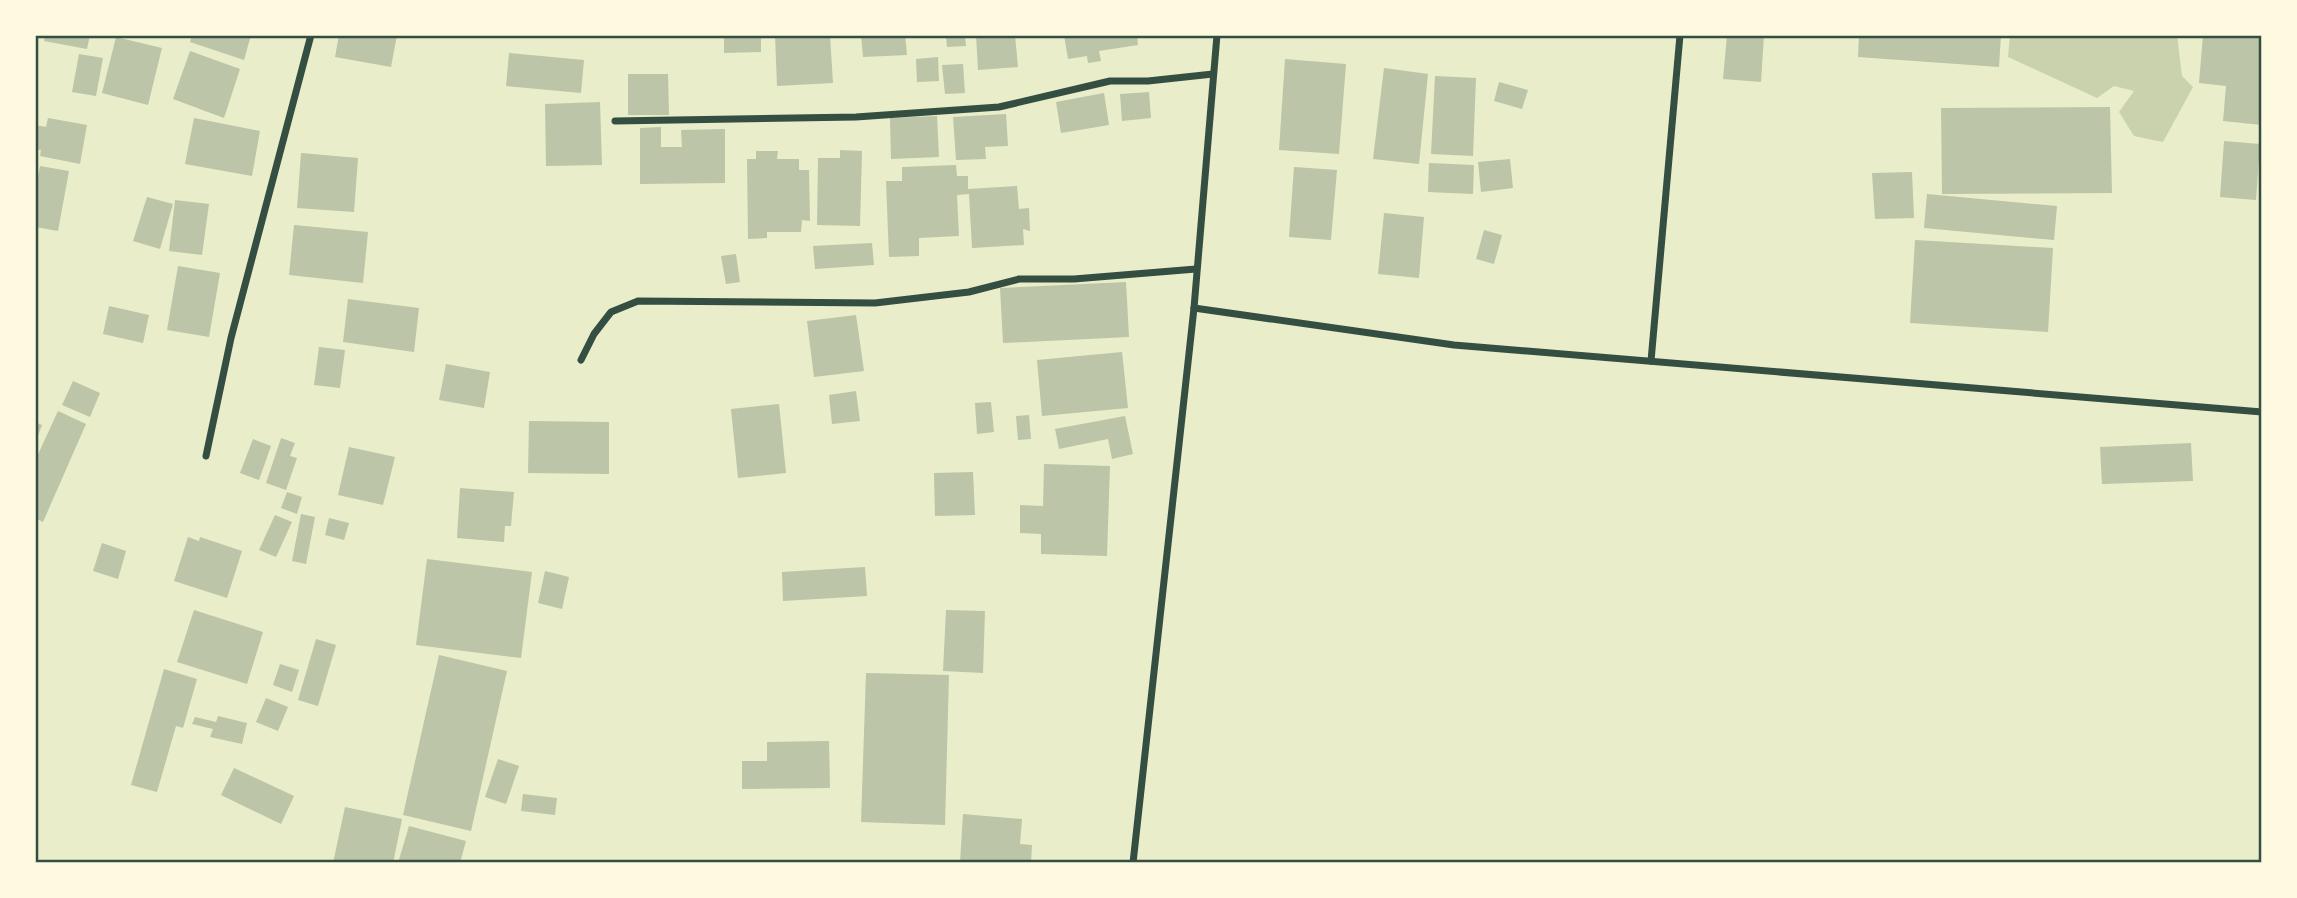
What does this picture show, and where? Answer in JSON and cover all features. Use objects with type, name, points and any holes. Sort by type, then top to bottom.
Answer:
[{"type":"street","points":[[206,456],[231,338],[311,35]]},
{"type":"street","points":[[1133,863],[1194,308],[1217,35]]},
{"type":"street","points":[[1651,361],[1680,35]]},
{"type":"street","points":[[615,121],[856,117],[986,108],[1110,82],[1213,74]]},
{"type":"street","points":[[581,360],[594,334],[611,312],[638,301],[875,303],[969,292],[1019,279],[1074,279],[1196,269]]},
{"type":"street","points":[[1194,308],[1454,345],[2262,412]]},
{"type":"green space","points":[[2010,35],[2177,35],[2182,76],[2193,87],[2163,142],[2134,136],[2119,112],[2134,91],[2114,86],[2097,98],[2008,57]]},
{"type":"building","points":[[45,35],[90,35],[87,49],[44,41]]},
{"type":"building","points":[[192,35],[251,35],[244,60],[190,42]]},
{"type":"building","points":[[339,35],[397,35],[391,67],[335,57]]},
{"type":"building","points":[[724,35],[761,35],[761,52],[724,53]]},
{"type":"building","points":[[775,35],[830,35],[833,83],[777,86]]},
{"type":"building","points":[[861,35],[905,35],[907,55],[863,57]]},
{"type":"building","points":[[946,35],[965,35],[966,46],[947,47]]},
{"type":"building","points":[[976,35],[1015,35],[1018,67],[978,70]]},
{"type":"building","points":[[1064,35],[1137,35],[1138,45],[1099,51],[1101,61],[1088,63],[1087,56],[1068,59]]},
{"type":"building","points":[[1727,35],[1764,35],[1761,82],[1723,79]]},
{"type":"building","points":[[1859,35],[2001,35],[1999,67],[1858,57]]},
{"type":"building","points":[[2203,35],[2262,35],[2262,125],[2223,121],[2226,86],[2199,83]]},
{"type":"building","points":[[116,37],[162,48],[148,105],[102,93]]},
{"type":"building","points":[[190,51],[240,69],[224,118],[173,99]]},
{"type":"building","points":[[509,53],[584,60],[581,93],[506,86]]},
{"type":"building","points":[[79,54],[103,58],[96,96],[72,92]]},
{"type":"building","points":[[938,57],[939,81],[917,82],[916,59]]},
{"type":"building","points":[[1285,59],[1346,64],[1339,154],[1279,150]]},
{"type":"building","points":[[963,64],[965,93],[945,94],[942,65]]},
{"type":"building","points":[[1384,68],[1428,74],[1419,164],[1373,159]]},
{"type":"building","points":[[628,74],[668,74],[669,115],[628,115]]},
{"type":"building","points":[[1435,76],[1476,78],[1473,156],[1431,154]]},
{"type":"building","points":[[1499,82],[1528,90],[1522,109],[1494,101]]},
{"type":"building","points":[[1149,92],[1151,118],[1122,121],[1120,94]]},
{"type":"building","points":[[1104,93],[1109,125],[1061,133],[1056,102]]},
{"type":"building","points":[[600,102],[602,165],[546,166],[545,104]]},
{"type":"building","points":[[2110,107],[2112,193],[1942,194],[1941,108]]},
{"type":"building","points":[[1006,114],[1008,146],[985,147],[986,159],[956,160],[953,117]]},
{"type":"building","points":[[937,116],[939,157],[891,159],[890,118]]},
{"type":"building","points":[[48,118],[87,125],[80,164],[40,156],[41,150],[35,149],[35,125],[46,127]]},
{"type":"building","points":[[194,118],[260,131],[252,176],[185,164]]},
{"type":"building","points":[[661,127],[661,147],[682,147],[681,130],[725,129],[725,183],[640,184],[640,128]]},
{"type":"building","points":[[2224,141],[2260,144],[2256,200],[2220,197]]},
{"type":"building","points":[[840,150],[862,151],[860,226],[817,225],[818,158],[840,158]]},
{"type":"building","points":[[756,151],[778,151],[777,159],[799,159],[799,170],[809,170],[810,221],[802,220],[801,232],[767,232],[767,238],[748,239],[747,159],[756,159]]},
{"type":"building","points":[[301,153],[358,158],[354,212],[297,208]]},
{"type":"building","points":[[1510,159],[1513,188],[1481,192],[1478,162]]},
{"type":"building","points":[[1429,163],[1474,165],[1473,194],[1428,192]]},
{"type":"building","points":[[956,165],[957,176],[968,176],[968,189],[1017,186],[1019,209],[1029,208],[1030,231],[1023,229],[1024,245],[972,248],[969,194],[957,195],[959,236],[919,238],[919,256],[889,257],[886,181],[902,181],[902,167]]},
{"type":"building","points":[[40,166],[69,171],[58,231],[35,227],[35,192]]},
{"type":"building","points":[[1294,167],[1337,170],[1331,240],[1289,237]]},
{"type":"building","points":[[1912,172],[1914,218],[1875,219],[1872,173]]},
{"type":"building","points":[[1927,194],[2057,206],[2054,240],[1924,228]]},
{"type":"building","points":[[147,197],[173,204],[160,249],[133,241]]},
{"type":"building","points":[[175,200],[209,204],[202,255],[169,251]]},
{"type":"building","points":[[1384,213],[1424,217],[1419,278],[1378,274]]},
{"type":"building","points":[[294,225],[368,232],[363,283],[289,275]]},
{"type":"building","points":[[1484,230],[1502,235],[1494,264],[1476,259]]},
{"type":"building","points":[[1915,240],[2053,248],[2048,332],[1910,323]]},
{"type":"building","points":[[872,243],[874,265],[815,269],[813,246]]},
{"type":"building","points":[[736,254],[740,282],[726,284],[721,256]]},
{"type":"building","points":[[178,266],[220,273],[209,337],[167,330]]},
{"type":"building","points":[[1126,282],[1129,337],[1003,343],[1000,288]]},
{"type":"building","points":[[348,299],[419,308],[414,352],[343,342]]},
{"type":"building","points":[[109,306],[149,315],[143,343],[103,334]]},
{"type":"building","points":[[856,315],[864,371],[814,377],[807,321]]},
{"type":"building","points":[[319,347],[345,350],[340,388],[314,385]]},
{"type":"building","points":[[1122,352],[1128,408],[1042,416],[1037,360]]},
{"type":"building","points":[[446,364],[490,372],[484,408],[439,400]]},
{"type":"building","points":[[73,381],[100,393],[90,417],[62,405]]},
{"type":"building","points":[[856,391],[860,421],[832,424],[829,395]]},
{"type":"building","points":[[991,402],[994,432],[977,434],[975,403]]},
{"type":"building","points":[[779,404],[786,473],[738,478],[731,409]]},
{"type":"building","points":[[58,411],[86,424],[43,522],[35,518],[35,461]]},
{"type":"building","points":[[1029,415],[1031,439],[1018,440],[1016,416]]},
{"type":"building","points":[[1125,416],[1133,454],[1112,459],[1108,439],[1059,449],[1055,429]]},
{"type":"building","points":[[529,421],[609,422],[609,474],[528,473]]},
{"type":"building","points":[[35,422],[42,425],[35,443]]},
{"type":"building","points":[[281,438],[295,443],[290,456],[297,458],[286,490],[266,483]]},
{"type":"building","points":[[253,439],[271,446],[259,480],[240,473]]},
{"type":"building","points":[[2191,443],[2193,481],[2102,484],[2100,447]]},
{"type":"building","points":[[349,447],[395,457],[383,505],[338,495]]},
{"type":"building","points":[[1044,464],[1110,466],[1107,556],[1041,554],[1041,534],[1020,533],[1020,505],[1043,506]]},
{"type":"building","points":[[973,472],[975,515],[935,516],[934,473]]},
{"type":"building","points":[[460,488],[514,492],[511,526],[505,526],[504,542],[457,538]]},
{"type":"building","points":[[287,492],[302,497],[297,514],[281,508]]},
{"type":"building","points":[[301,514],[315,517],[306,564],[292,561]]},
{"type":"building","points":[[275,515],[292,522],[276,557],[259,550]]},
{"type":"building","points":[[329,518],[349,523],[344,540],[325,535]]},
{"type":"building","points":[[188,537],[199,541],[200,537],[242,551],[227,598],[174,581]]},
{"type":"building","points":[[102,543],[126,551],[118,579],[93,571]]},
{"type":"building","points":[[427,559],[532,572],[521,658],[416,645]]},
{"type":"building","points":[[865,567],[867,596],[783,601],[782,572]]},
{"type":"building","points":[[545,571],[569,577],[562,609],[538,603]]},
{"type":"building","points":[[194,610],[263,632],[247,684],[177,662]]},
{"type":"building","points":[[946,610],[985,611],[983,673],[943,671]]},
{"type":"building","points":[[316,639],[336,645],[318,706],[298,700]]},
{"type":"building","points":[[439,655],[507,671],[471,831],[403,815]]},
{"type":"building","points":[[280,664],[299,670],[292,692],[273,685]]},
{"type":"building","points":[[164,669],[197,679],[183,728],[176,726],[157,792],[131,785]]},
{"type":"building","points":[[866,673],[949,675],[945,825],[861,822]]},
{"type":"building","points":[[266,698],[288,707],[278,731],[256,722]]},
{"type":"building","points":[[218,716],[247,723],[242,744],[210,737],[213,729],[192,724],[195,717],[216,722]]},
{"type":"building","points":[[829,741],[830,788],[742,789],[742,761],[767,761],[767,742]]},
{"type":"building","points":[[498,759],[519,766],[506,804],[485,797]]},
{"type":"building","points":[[234,768],[294,796],[281,824],[221,795]]},
{"type":"building","points":[[523,794],[557,798],[555,815],[521,811]]},
{"type":"building","points":[[345,807],[402,819],[393,863],[333,863]]},
{"type":"building","points":[[963,814],[1022,819],[1020,844],[1032,845],[1031,863],[960,863]]},
{"type":"building","points":[[409,826],[466,841],[460,863],[398,863]]}]
